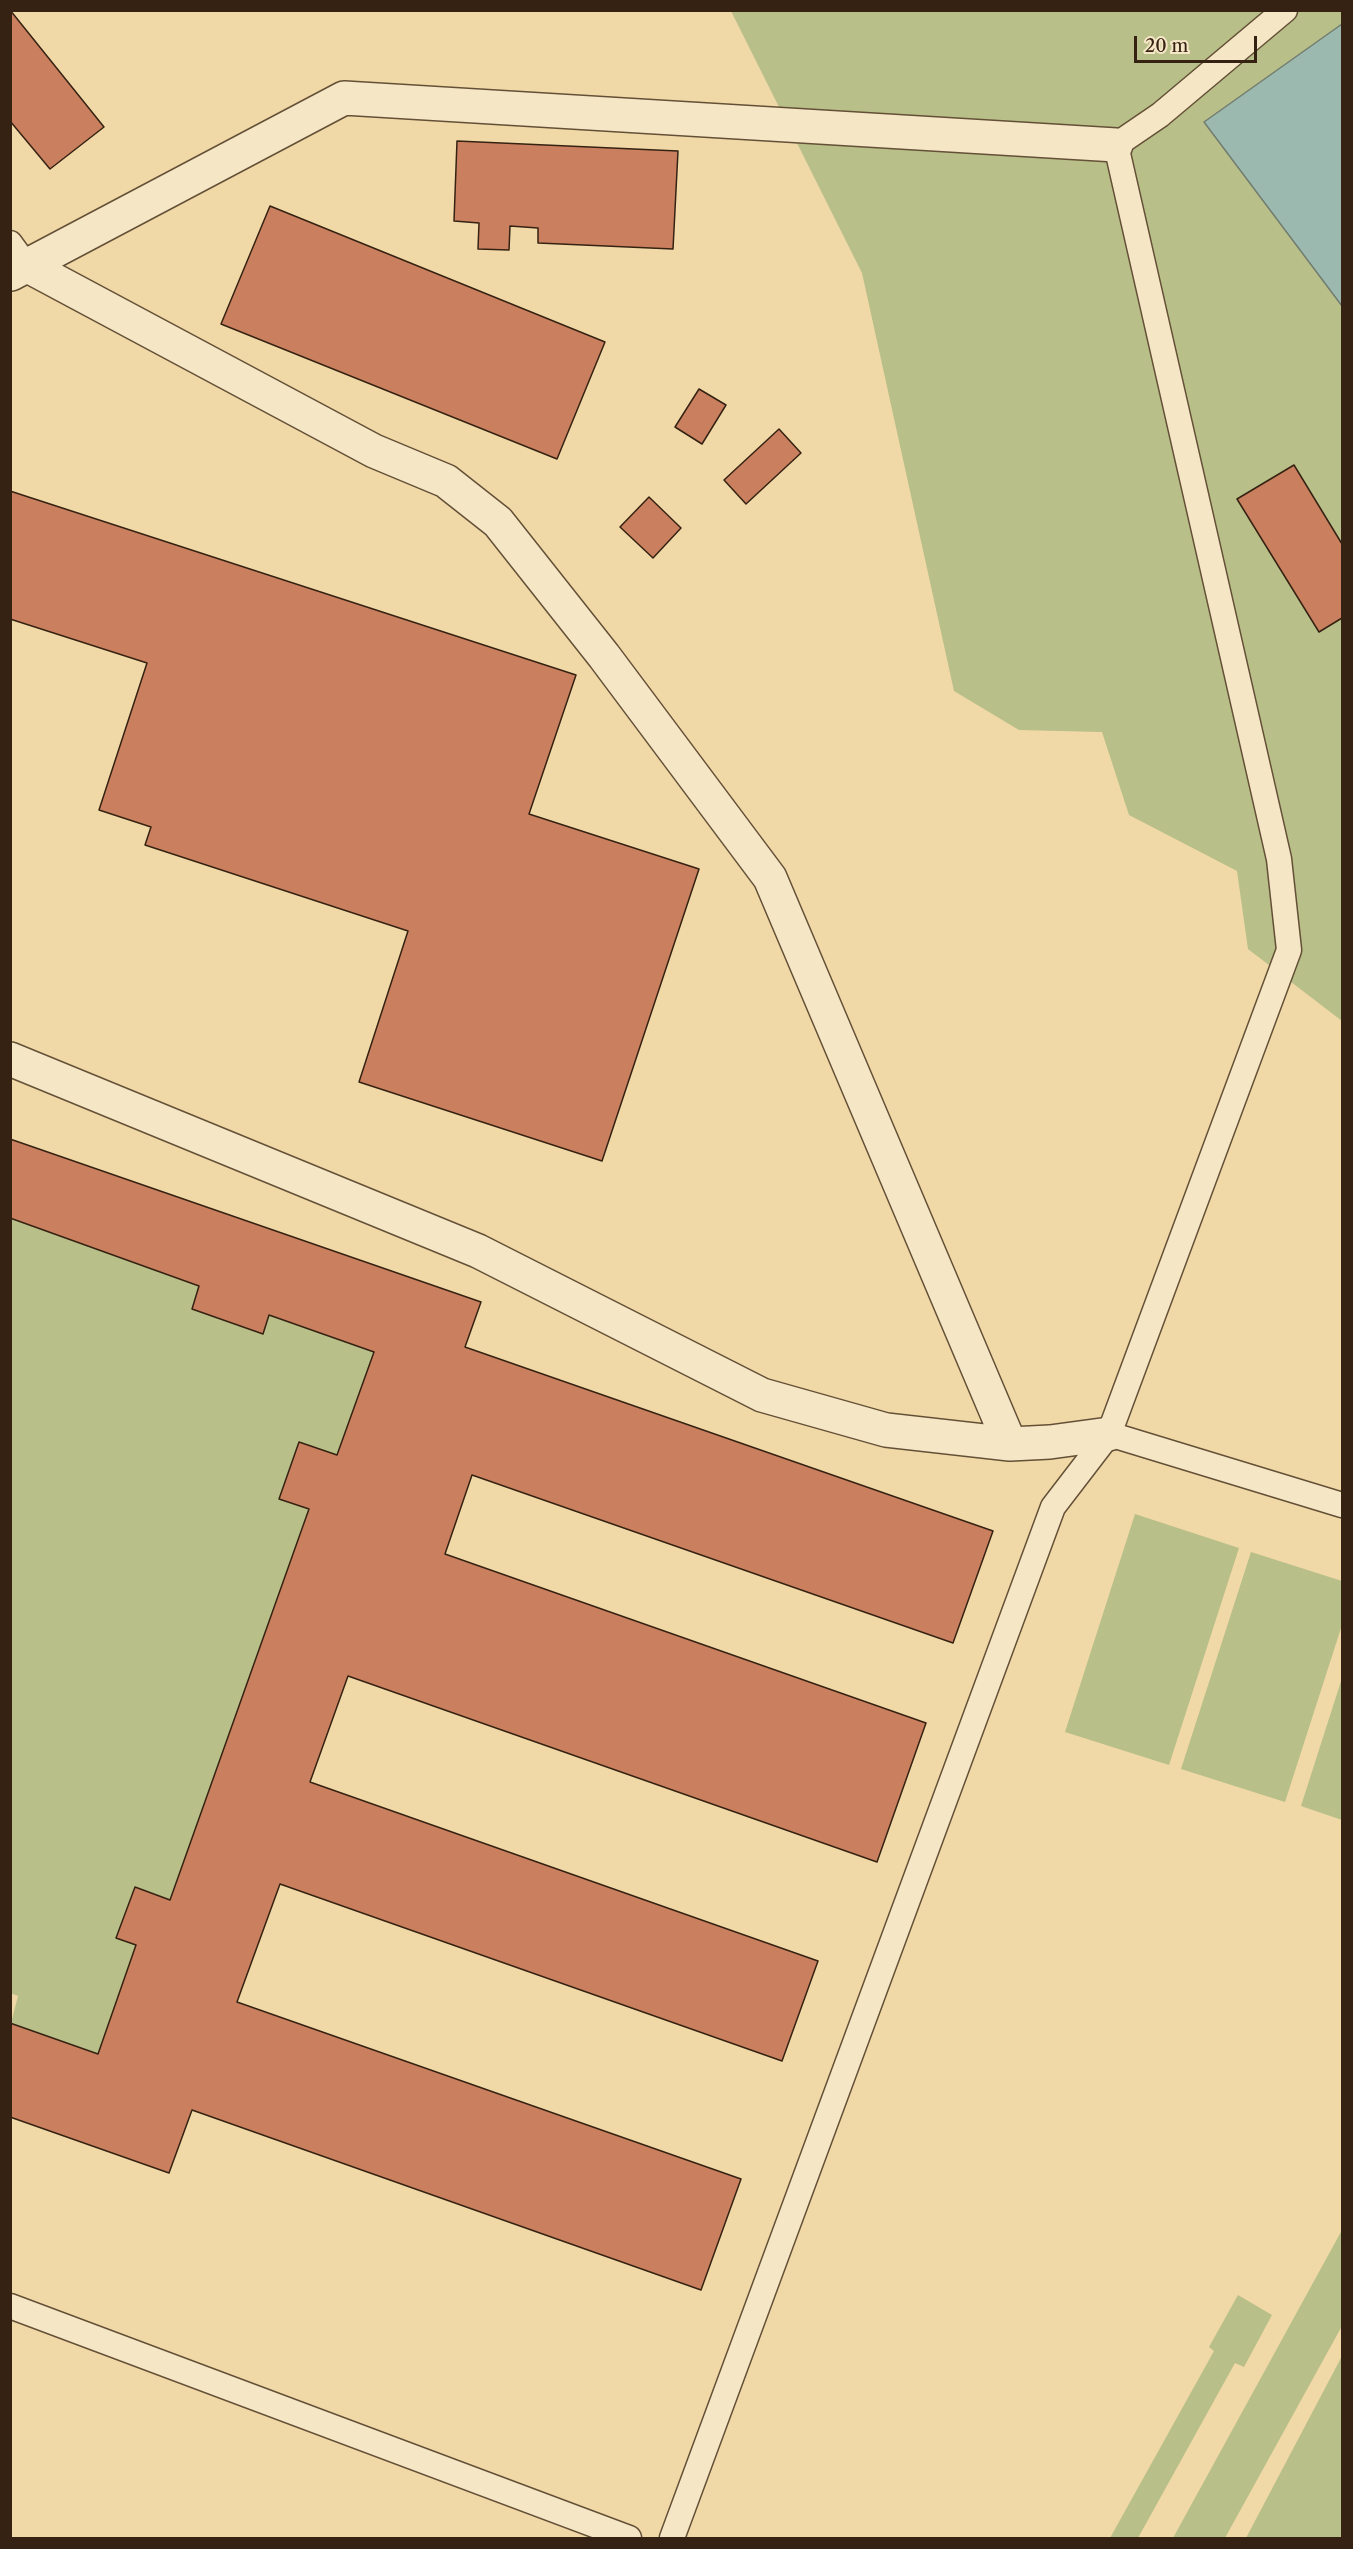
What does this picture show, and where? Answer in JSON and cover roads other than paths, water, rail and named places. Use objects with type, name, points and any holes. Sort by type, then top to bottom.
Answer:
[{"type":"street","points":[[16,261],[344,98],[1116,146]]},
{"type":"street","points":[[16,261],[374,451],[446,481],[498,522],[604,656],[770,878],[1010,1444]]},
{"type":"street","points":[[10,1059],[478,1251],[762,1395],[886,1430],[1010,1444],[1050,1442],[1109,1434]]},
{"type":"lane","points":[[672,2538],[1053,1508],[1109,1434],[1289,950],[1279,859],[1116,146],[1160,115],[1285,10]]},
{"type":"lane","points":[[1109,1434],[1342,1505]]},
{"type":"lane","points":[[10,2306],[629,2538]]},
{"type":"water","points":[[1342,24],[1342,306],[1204,122]]}]
